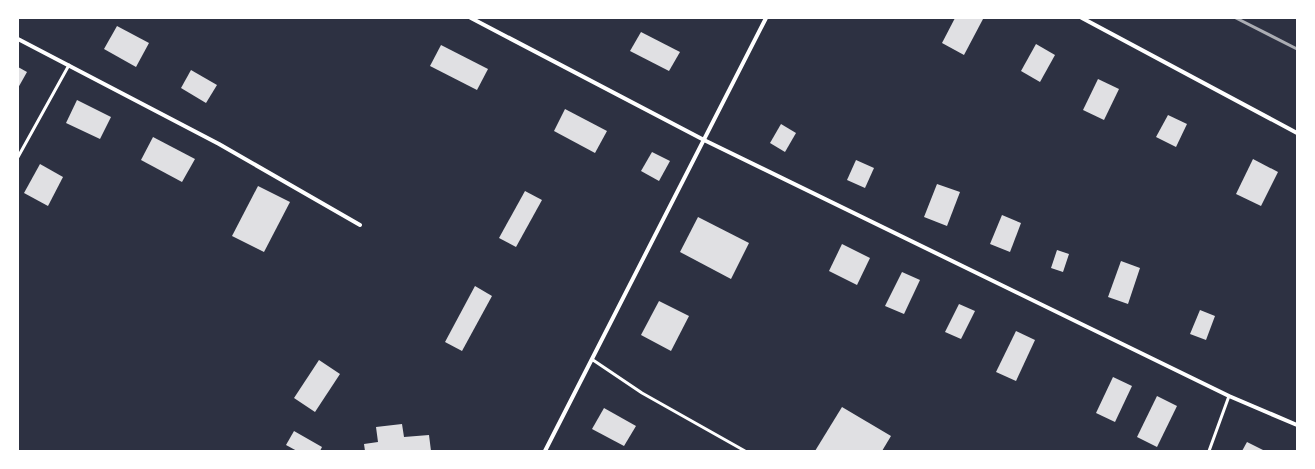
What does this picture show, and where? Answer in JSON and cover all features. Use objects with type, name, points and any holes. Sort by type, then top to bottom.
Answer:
[{"type":"street","points":[[471,18],[704,140],[1229,396],[1297,425]]},
{"type":"street","points":[[545,451],[593,360],[766,18]]},
{"type":"street","points":[[1082,18],[1297,133]]},
{"type":"street","points":[[18,39],[219,144],[360,225]]},
{"type":"lane","points":[[18,157],[69,65]]},
{"type":"lane","points":[[593,360],[642,393],[745,451]]},
{"type":"lane","points":[[1209,451],[1229,396]]},
{"type":"building","points":[[955,18],[983,19],[964,55],[942,43]]},
{"type":"building","points":[[117,26],[149,43],[136,67],[104,49]]},
{"type":"building","points":[[641,32],[680,52],[669,71],[630,51]]},
{"type":"building","points":[[1036,44],[1055,55],[1040,82],[1021,71]]},
{"type":"building","points":[[441,45],[488,69],[477,90],[430,66]]},
{"type":"building","points":[[18,67],[27,72],[18,88]]},
{"type":"building","points":[[191,70],[217,85],[206,103],[181,88]]},
{"type":"building","points":[[1098,79],[1119,89],[1104,120],[1083,110]]},
{"type":"building","points":[[77,100],[111,117],[100,139],[66,123]]},
{"type":"building","points":[[565,109],[607,131],[595,153],[554,131]]},
{"type":"building","points":[[1168,115],[1187,124],[1176,147],[1156,137]]},
{"type":"building","points":[[781,124],[796,133],[785,152],[770,143]]},
{"type":"building","points":[[153,137],[195,159],[182,182],[141,160]]},
{"type":"building","points":[[652,152],[670,161],[659,181],[641,171]]},
{"type":"building","points":[[1253,159],[1278,172],[1261,206],[1236,194]]},
{"type":"building","points":[[856,160],[874,168],[865,188],[847,180]]},
{"type":"building","points":[[40,164],[63,177],[48,206],[24,193]]},
{"type":"building","points":[[937,184],[960,192],[947,226],[924,217]]},
{"type":"building","points":[[258,186],[290,202],[264,252],[232,236]]},
{"type":"building","points":[[525,191],[542,200],[516,247],[499,238]]},
{"type":"building","points":[[1002,215],[1021,223],[1010,252],[990,244]]},
{"type":"building","points":[[698,217],[749,243],[731,279],[680,252]]},
{"type":"building","points":[[842,244],[870,258],[857,285],[829,271]]},
{"type":"building","points":[[1057,250],[1069,254],[1063,272],[1051,268]]},
{"type":"building","points":[[1121,261],[1140,268],[1128,304],[1108,297]]},
{"type":"building","points":[[902,272],[920,280],[904,314],[885,306]]},
{"type":"building","points":[[475,286],[492,296],[462,351],[445,342]]},
{"type":"building","points":[[659,301],[689,316],[671,351],[641,335]]},
{"type":"building","points":[[959,304],[975,311],[961,339],[945,332]]},
{"type":"building","points":[[1200,310],[1215,316],[1206,340],[1190,334]]},
{"type":"building","points":[[1016,331],[1035,340],[1016,381],[996,372]]},
{"type":"building","points":[[319,360],[340,374],[315,412],[294,398]]},
{"type":"building","points":[[1113,377],[1132,386],[1115,422],[1096,413]]},
{"type":"building","points":[[1157,396],[1177,406],[1157,447],[1137,437]]},
{"type":"building","points":[[842,407],[891,436],[882,451],[815,451]]},
{"type":"building","points":[[604,408],[636,426],[624,446],[592,429]]},
{"type":"building","points":[[402,424],[404,437],[429,435],[431,451],[365,451],[364,444],[378,442],[376,427]]},
{"type":"building","points":[[294,431],[322,447],[320,451],[297,451],[286,445]]},
{"type":"building","points":[[1247,442],[1265,451],[1242,451]]},
{"type":"railway","points":[[1236,18],[1297,49]]}]
